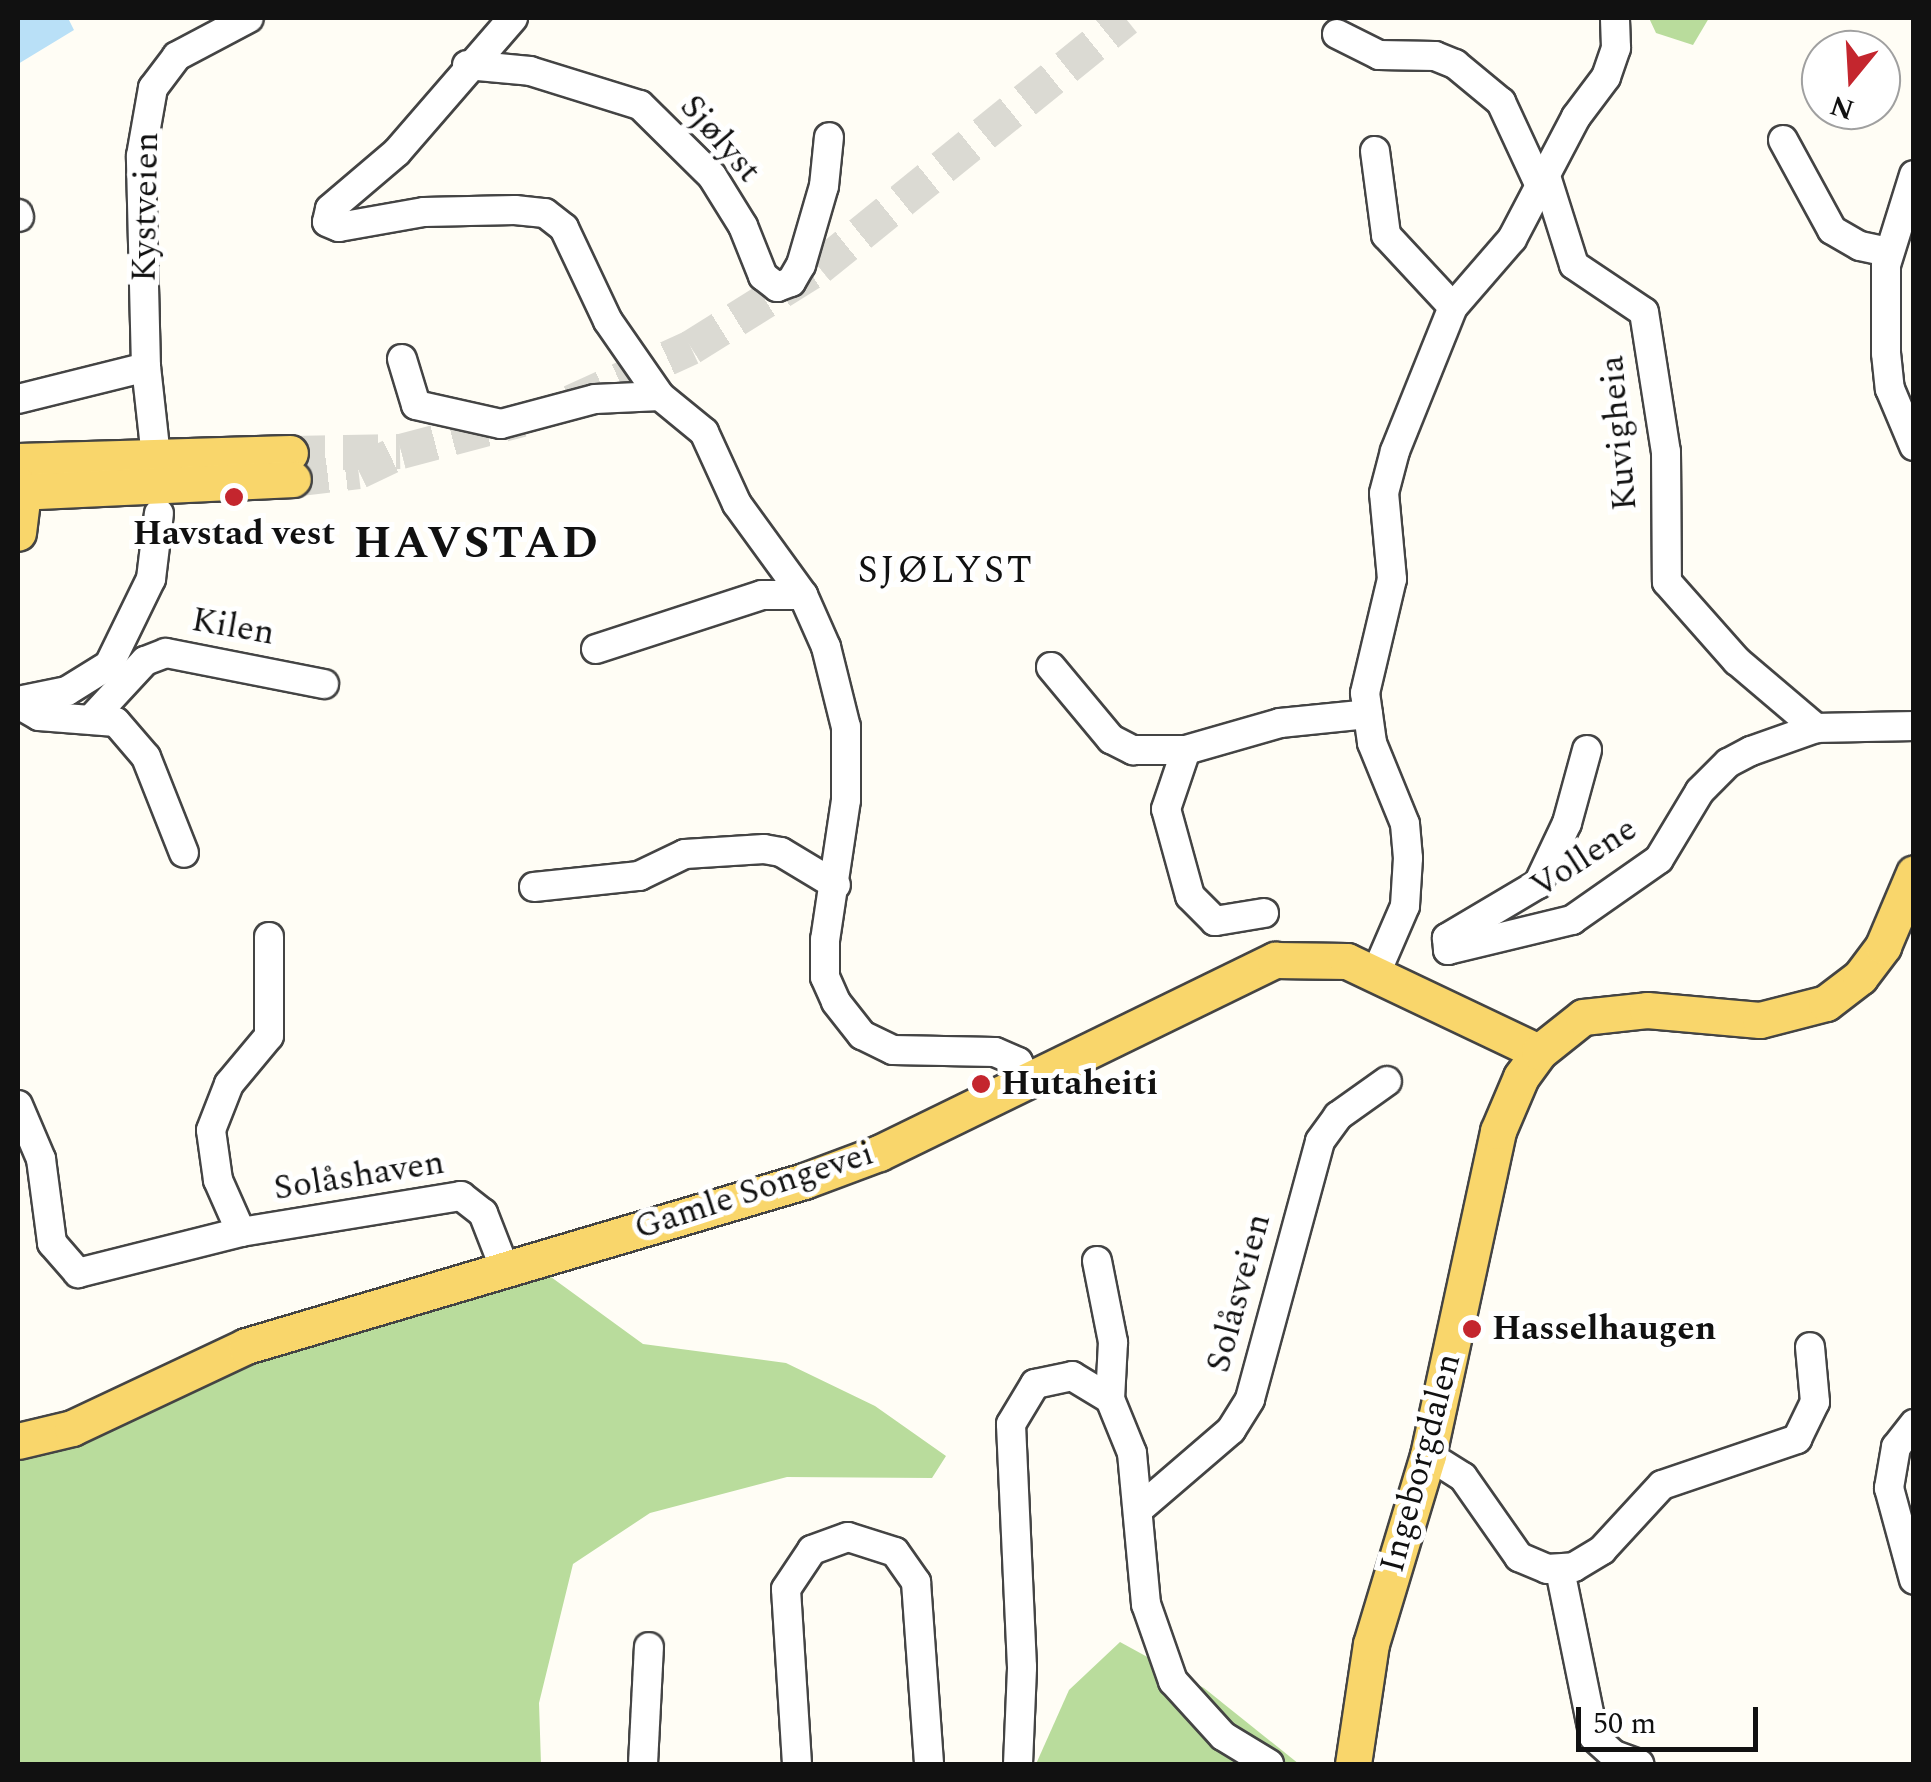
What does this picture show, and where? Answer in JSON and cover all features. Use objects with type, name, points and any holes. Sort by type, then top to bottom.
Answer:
[{"type":"main road","points":[[18,533],[19,482],[291,466]]},
{"type":"main road","points":[[1539,1052],[1582,1017],[1614,1011],[1760,1020],[1826,1003],[1860,977],[1882,946],[1914,874]]},
{"type":"main road","name":"Gamle Songevei","points":[[18,1442],[72,1428],[246,1346],[504,1267],[804,1182],[878,1153],[1276,960],[1324,956],[1376,974],[1539,1052]]},
{"type":"main road","name":"Ingeborgdalen","points":[[1353,1764],[1371,1644],[1428,1454],[1498,1131],[1539,1052]]},
{"type":"street","name":"Kystveien","points":[[155,448],[146,367],[141,156],[153,88],[176,56],[250,18]]},
{"type":"street","points":[[513,18],[467,65],[397,152],[330,209],[327,222],[339,228],[424,212],[545,213],[576,244],[616,334],[660,396],[704,432],[737,504],[802,595],[826,647],[846,727],[846,800],[824,978],[862,1035],[893,1050],[1009,1055],[1026,1078]]},
{"type":"street","points":[[1376,974],[1405,906],[1408,858],[1405,824],[1372,743],[1365,693],[1392,579],[1384,494],[1395,450],[1420,398],[1453,307],[1512,239],[1542,178],[1606,77],[1616,48],[1615,18]]},
{"type":"street","name":"Kuvigheia","points":[[1337,34],[1379,55],[1435,56],[1454,64],[1501,102],[1542,178],[1574,265],[1644,312],[1666,452],[1668,582],[1737,660],[1816,728]]},
{"type":"street","name":"Sjølyst","points":[[467,65],[530,72],[640,105],[712,176],[743,226],[763,276],[777,287],[791,282],[802,264],[824,186],[829,137]]},
{"type":"street","points":[[1783,140],[1832,230],[1860,246],[1889,252]]},
{"type":"street","points":[[1375,151],[1386,235],[1453,307]]},
{"type":"street","points":[[1914,176],[1889,252],[1886,368],[1914,446]]},
{"type":"street","points":[[402,359],[416,405],[501,424],[596,398],[660,396]]},
{"type":"street","points":[[18,399],[146,367]]},
{"type":"street","points":[[18,702],[67,692],[109,665],[152,580],[158,513]]},
{"type":"street","points":[[596,649],[762,595],[802,595]]},
{"type":"street","name":"Kilen","points":[[94,716],[144,661],[166,653],[324,684]]},
{"type":"street","points":[[1051,667],[1111,739],[1133,750],[1186,750],[1280,724],[1368,714]]},
{"type":"street","points":[[18,702],[40,716],[94,716],[116,722],[146,757],[184,853]]},
{"type":"street","name":"Vollene","points":[[1587,750],[1567,822],[1538,884],[1447,938],[1448,950],[1572,920],[1660,858],[1700,791],[1728,762],[1816,728],[1914,726]]},
{"type":"street","points":[[1186,750],[1166,809],[1190,896],[1215,921],[1264,913]]},
{"type":"street","points":[[534,886],[640,876],[685,854],[764,849],[780,852],[836,885]]},
{"type":"street","name":"Solåshaven","points":[[241,1232],[218,1180],[211,1130],[228,1084],[269,1036],[269,937]]},
{"type":"street","name":"Solåsveien","points":[[1138,1510],[1230,1430],[1250,1399],[1320,1141],[1338,1116],[1387,1082]]},
{"type":"street","name":"Solåshaven","points":[[18,1105],[41,1158],[52,1243],[69,1269],[91,1273],[241,1232],[461,1196],[484,1214],[504,1267]]},
{"type":"street","points":[[1097,1262],[1113,1342],[1110,1399],[1132,1453],[1152,1638],[1172,1681],[1223,1736],[1269,1764]]},
{"type":"street","points":[[1428,1454],[1463,1477],[1519,1557],[1560,1570],[1602,1550],[1662,1485],[1797,1439],[1815,1402],[1810,1347]]},
{"type":"street","points":[[1018,1764],[1022,1667],[1011,1424],[1022,1398],[1053,1377],[1085,1380],[1110,1399]]},
{"type":"street","points":[[1914,1424],[1896,1447],[1888,1488],[1914,1580]]},
{"type":"street","points":[[797,1764],[786,1589],[812,1550],[848,1537],[895,1552],[916,1582],[929,1764]]},
{"type":"street","points":[[1560,1570],[1594,1737],[1614,1755],[1639,1764]]},
{"type":"street","points":[[644,1764],[649,1648]]},
{"type":"green space","points":[[1649,18],[1709,18],[1693,45],[1656,33]]},
{"type":"green space","points":[[529,1261],[643,1344],[786,1363],[875,1406],[946,1456],[932,1478],[787,1477],[650,1513],[573,1564],[539,1703],[541,1764],[18,1764],[18,1437],[119,1385],[254,1333]]},
{"type":"green space","points":[[1120,1642],[1204,1688],[1299,1764],[1036,1764],[1069,1690]]},
{"type":"water","points":[[18,18],[68,18],[74,30],[18,64]]},
{"type":"tunnel","points":[[571,402],[691,347],[819,267],[1126,18]]},
{"type":"tunnel","points":[[293,479],[359,471],[401,451],[522,419]]},
{"type":"tunnel","points":[[290,453],[400,451]]},
{"type":"place","name":"Havstad vest","points":[[234,497]]},
{"type":"place","name":"Hutaheiti","points":[[981,1084]]},
{"type":"place","name":"Hasselhaugen","points":[[1472,1329]]},
{"type":"district","name":"HAVSTAD","points":[[477,544]]},
{"type":"district","name":"SJØLYST","points":[[946,572]]}]
